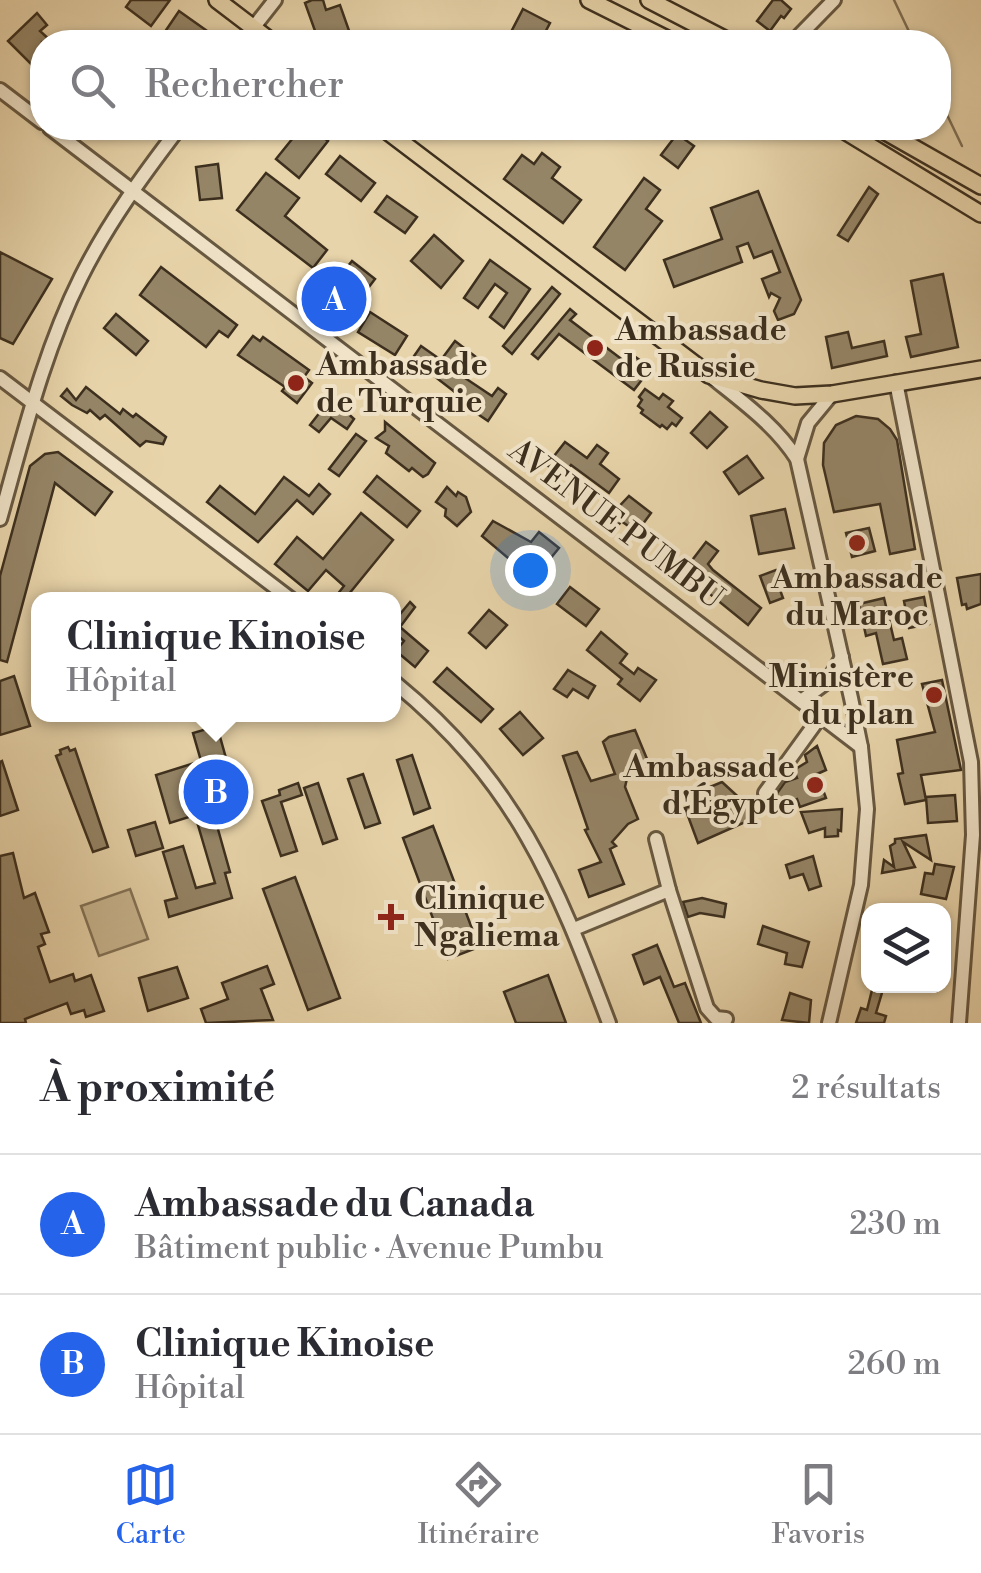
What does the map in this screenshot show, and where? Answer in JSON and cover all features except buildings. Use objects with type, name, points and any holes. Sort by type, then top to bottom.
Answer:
[{"type":"main road","points":[[217,0],[256,30]]},
{"type":"main road","points":[[589,0],[649,30]]},
{"type":"main road","points":[[648,0],[707,30]]},
{"type":"main road","points":[[398,140],[710,375],[778,394],[832,394],[981,369]]},
{"type":"main road","points":[[861,140],[981,212]]},
{"type":"main road","points":[[900,140],[981,188]]},
{"type":"street","points":[[253,28],[274,0]]},
{"type":"street","points":[[805,30],[834,0]]},
{"type":"street","points":[[0,90],[30,113]]},
{"type":"street","name":"AVENUE PUMBU","points":[[66,140],[860,747]]},
{"type":"street","points":[[0,519],[56,334],[81,276],[133,189],[170,140]]},
{"type":"street","points":[[710,375],[758,414],[797,459],[860,747],[867,809],[866,847],[829,1023]]},
{"type":"street","points":[[0,378],[281,592]]},
{"type":"street","points":[[896,382],[971,762],[974,942],[959,1023]]},
{"type":"street","points":[[797,459],[808,423],[832,394]]},
{"type":"street","points":[[801,700],[828,682],[842,657]]},
{"type":"street","points":[[401,688],[449,730],[506,798],[546,866],[609,1023]]},
{"type":"street","points":[[765,793],[820,717]]},
{"type":"street","points":[[656,839],[707,1008],[716,1018],[726,1019]]},
{"type":"street","points":[[574,929],[669,890]]},
{"type":"shaded area","points":[[130,889],[148,939],[99,956],[81,906]]},
{"type":"waterway","points":[[894,0],[908,30]]},
{"type":"waterway","points":[[951,123],[962,146]]},
{"type":"place","name":"Ambassade du Canada","points":[[334,299]]},
{"type":"place","name":"Ambassade de Russie","points":[[595,348]]},
{"type":"place","name":"Ambassade de Turquie","points":[[296,383]]},
{"type":"place","name":"Ambassade du Maroc","points":[[857,543]]},
{"type":"place","name":"Ministère du plan","points":[[934,695]]},
{"type":"place","name":"Ambassade d'Égypte","points":[[815,785]]},
{"type":"place","name":"Clinique Kinoise","points":[[216,792]]},
{"type":"place","name":"Clinique Ngaliema","points":[[391,917]]}]
